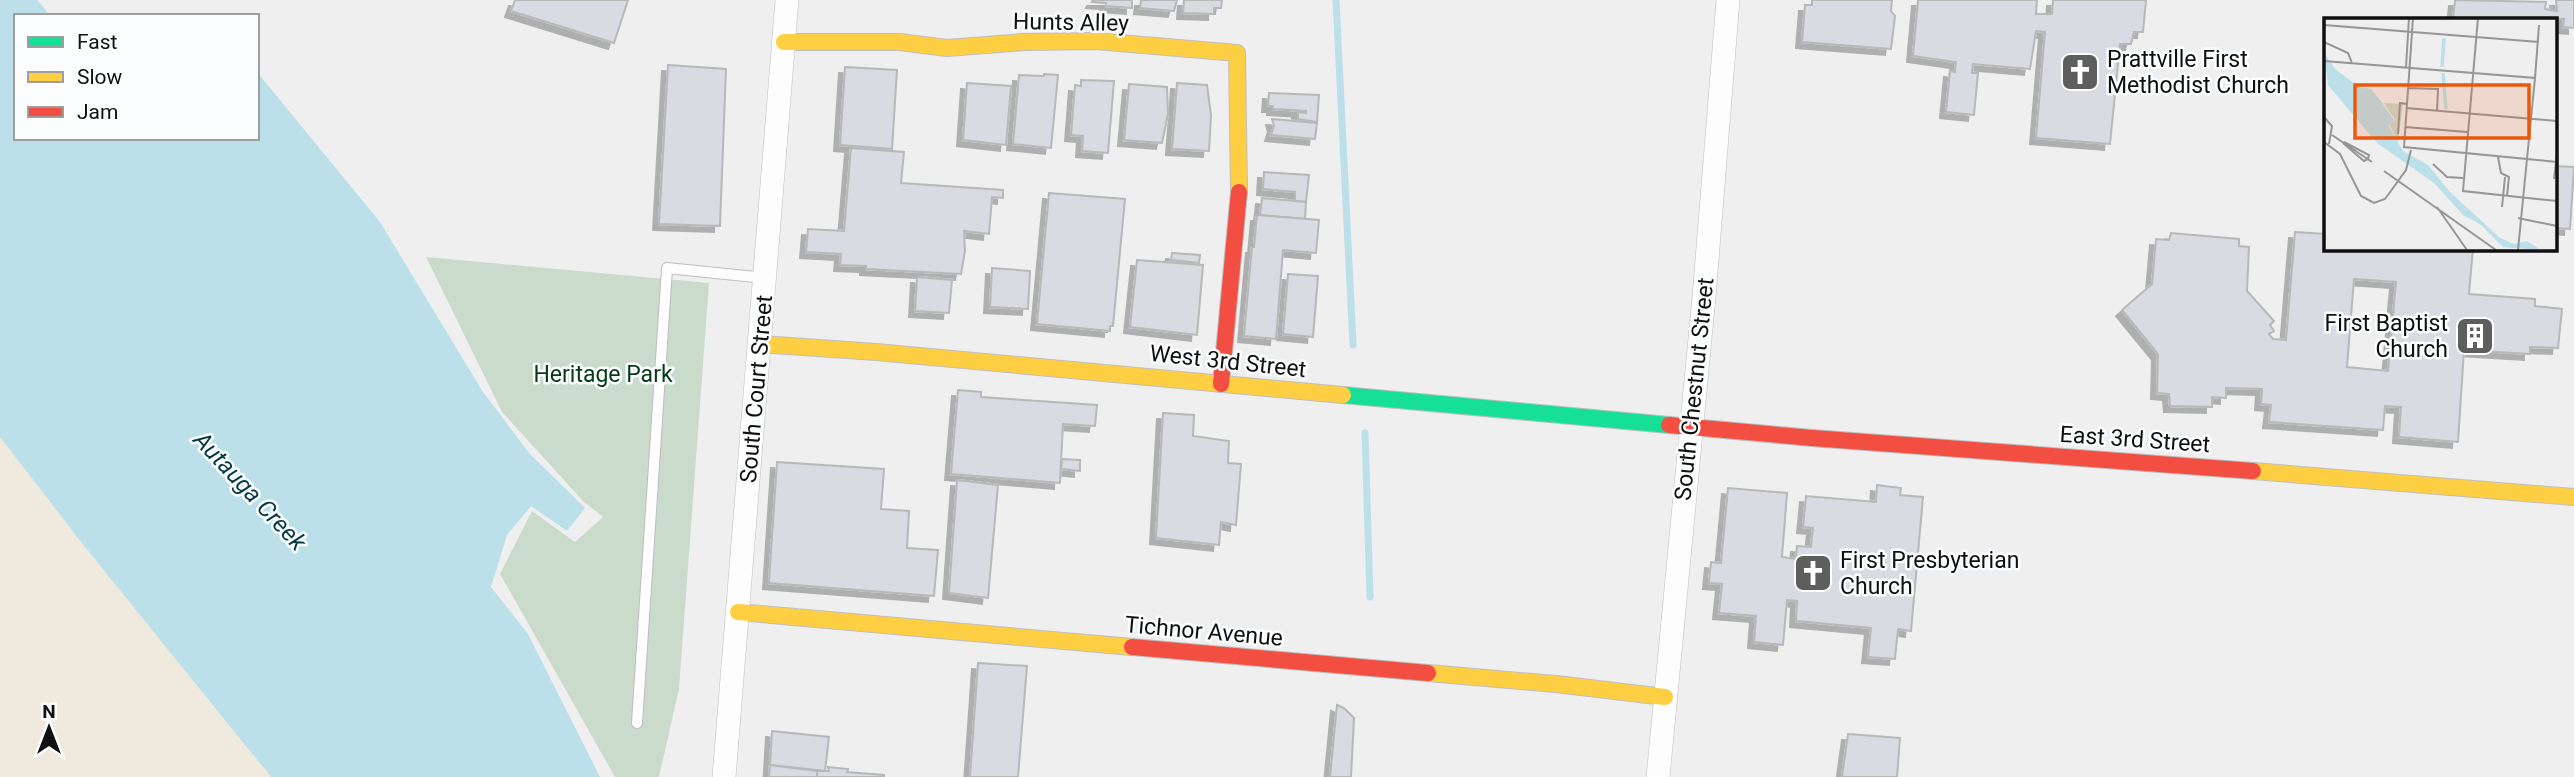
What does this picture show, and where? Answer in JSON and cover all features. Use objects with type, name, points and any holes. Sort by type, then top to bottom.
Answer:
[{"type":"street","name":"South Court Street","points":[[724,777],[786,0]]},
{"type":"street","name":"South Chestnut Street","points":[[1658,777],[1681,517],[1692,427],[1728,0]]},
{"type":"street","name":"Hunts Alley","points":[[784,41],[900,42],[947,48],[1024,42],[1096,41],[1237,53],[1240,182],[1221,384]]},
{"type":"street","name":"West 3rd Street","points":[[760,344],[876,352],[1692,427]]},
{"type":"street","name":"East 3rd Street","points":[[1692,427],[2574,497]]},
{"type":"street","name":"Tichnor Avenue","points":[[738,612],[1556,684],[1665,697]]},
{"type":"lane","points":[[637,723],[667,268],[765,278]]},
{"type":"shaded area","points":[[0,437],[85,547],[271,777],[0,777]]},
{"type":"green space","name":"Heritage Park","points":[[426,257],[709,283],[679,689],[659,777],[615,777],[500,574],[532,511],[575,542],[603,517],[583,501],[502,412]]},
{"type":"water","name":"Autauga Creek","points":[[0,0],[37,0],[49,14],[14,14],[14,140],[259,140],[259,74],[380,222],[483,392],[530,454],[585,508],[567,531],[531,506],[507,535],[491,587],[528,634],[600,777],[271,777],[0,437]]},
{"type":"building","points":[[515,0],[628,0],[614,43],[511,11]]},
{"type":"building","points":[[1132,0],[1132,8],[1106,6],[1106,3],[1092,2]]},
{"type":"building","points":[[1141,0],[1177,0],[1174,11],[1140,8]]},
{"type":"building","points":[[1184,0],[1222,0],[1221,8],[1214,8],[1214,14],[1183,13]]},
{"type":"building","points":[[1812,0],[1892,0],[1891,11],[1895,16],[1891,49],[1802,42],[1805,5],[1812,5]]},
{"type":"building","name":"Prattville First Methodist Church","points":[[1918,0],[2037,0],[2036,14],[2052,14],[2053,0],[2146,0],[2143,32],[2134,32],[2131,44],[2120,44],[2110,144],[2036,138],[2045,32],[2036,31],[2030,69],[1973,64],[1972,73],[1978,73],[1974,115],[1946,112],[1950,71],[1955,72],[1956,62],[1913,56]]},
{"type":"building","points":[[2455,0],[2546,2],[2545,9],[2557,11],[2556,0],[2574,0],[2574,28],[2563,27],[2564,19],[2556,18],[2453,18]]},
{"type":"building","points":[[668,65],[726,69],[720,226],[659,224]]},
{"type":"building","points":[[845,67],[897,70],[892,149],[840,145]]},
{"type":"building","points":[[1019,75],[1058,75],[1051,148],[1013,144]]},
{"type":"building","points":[[1081,80],[1114,81],[1108,153],[1082,151],[1083,136],[1071,135],[1075,85],[1081,86]]},
{"type":"building","points":[[967,83],[1011,86],[1006,145],[963,140]]},
{"type":"building","points":[[1177,83],[1207,85],[1211,115],[1209,151],[1172,149]]},
{"type":"building","points":[[1129,84],[1167,87],[1168,114],[1162,143],[1124,140]]},
{"type":"building","points":[[1269,93],[1319,95],[1317,122],[1298,119],[1298,112],[1306,111],[1273,109],[1273,106],[1268,106]]},
{"type":"building","points":[[1272,119],[1317,123],[1315,139],[1271,135],[1274,126]]},
{"type":"building","points":[[851,148],[904,152],[901,183],[1003,190],[1003,198],[992,197],[989,234],[964,231],[965,251],[961,274],[866,269],[866,266],[840,265],[841,254],[806,252],[808,229],[844,231]]},
{"type":"building","points":[[2556,166],[2574,167],[2570,229],[2556,228]]},
{"type":"building","points":[[1264,172],[1309,175],[1306,202],[1295,201],[1295,192],[1263,189]]},
{"type":"building","points":[[1049,193],[1125,199],[1113,326],[1110,326],[1110,331],[1037,324]]},
{"type":"building","points":[[1262,198],[1306,202],[1305,219],[1260,215]]},
{"type":"building","points":[[1257,215],[1319,220],[1316,253],[1283,250],[1276,339],[1244,336]]},
{"type":"building","name":"First Baptist Church","points":[[2295,232],[2324,234],[2324,250],[2473,250],[2469,294],[2535,299],[2535,306],[2562,309],[2558,348],[2530,347],[2530,354],[2464,350],[2458,442],[2399,437],[2401,407],[2385,406],[2383,430],[2269,422],[2271,405],[2261,404],[2262,389],[2226,388],[2226,398],[2212,397],[2212,407],[2170,406],[2169,394],[2157,393],[2158,354],[2122,310],[2152,284],[2156,239],[2169,240],[2171,233],[2239,239],[2239,246],[2249,247],[2247,291],[2274,321],[2270,325],[2274,331],[2269,334],[2273,339],[2286,340]],"holes":[[[2354,279],[2396,282],[2388,371],[2347,367]]]},
{"type":"building","points":[[1172,253],[1200,255],[1199,263],[1171,260]]},
{"type":"building","points":[[1137,260],[1203,265],[1197,335],[1130,327]]},
{"type":"building","points":[[992,268],[1030,271],[1028,309],[990,307]]},
{"type":"building","points":[[1288,274],[1318,276],[1313,337],[1283,334]]},
{"type":"building","points":[[917,277],[952,280],[949,313],[915,311]]},
{"type":"building","points":[[958,390],[981,392],[981,397],[1097,405],[1095,426],[1063,424],[1060,483],[951,474]]},
{"type":"building","points":[[1163,413],[1194,415],[1193,436],[1229,441],[1228,463],[1241,464],[1236,525],[1221,522],[1219,545],[1156,538]]},
{"type":"building","points":[[1062,459],[1080,460],[1080,471],[1061,469]]},
{"type":"building","points":[[777,462],[884,469],[881,509],[909,511],[907,548],[938,550],[934,596],[769,583]]},
{"type":"building","points":[[957,480],[998,485],[988,598],[949,593]]},
{"type":"building","name":"First Presbyterian Church","points":[[1877,485],[1901,488],[1900,495],[1923,497],[1911,631],[1898,629],[1895,659],[1868,657],[1871,628],[1796,621],[1797,601],[1787,600],[1783,645],[1754,642],[1756,616],[1719,613],[1722,584],[1709,583],[1711,562],[1721,563],[1728,488],[1787,493],[1782,557],[1796,559],[1797,546],[1811,547],[1813,528],[1803,527],[1806,496],[1876,502]]},
{"type":"building","points":[[978,663],[1027,666],[1018,777],[970,777]]},
{"type":"building","points":[[1337,705],[1354,718],[1351,777],[1330,777]]},
{"type":"building","points":[[772,731],[829,737],[825,771],[770,765]]},
{"type":"building","points":[[1848,734],[1900,738],[1897,777],[1842,777]]},
{"type":"building","points":[[770,765],[817,771],[817,777],[769,777]]},
{"type":"building","points":[[828,767],[884,777],[817,777],[817,771],[829,771]]},
{"type":"waterway","points":[[1336,0],[1353,345]]},
{"type":"waterway","points":[[1365,433],[1370,597]]},
{"type":"traffic: fast","points":[[1343,395],[1669,425]]},
{"type":"traffic: slow","points":[[784,42],[900,42],[947,48],[1024,42],[1096,41],[1237,53],[1239,192]]},
{"type":"traffic: slow","points":[[760,344],[876,352],[1343,395]]},
{"type":"traffic: slow","points":[[2253,471],[2574,497]]},
{"type":"traffic: slow","points":[[738,612],[1132,647]]},
{"type":"traffic: slow","points":[[1428,673],[1665,697]]},
{"type":"traffic: jam","points":[[1221,384],[1239,192]]},
{"type":"traffic: jam","points":[[1669,425],[2253,471]]},
{"type":"traffic: jam","points":[[1132,647],[1428,673]]},
{"type":"place","name":"Prattville First Methodist Church","points":[[2080,72]]},
{"type":"place","name":"First Baptist Church","points":[[2475,336]]},
{"type":"place","name":"First Presbyterian Church","points":[[1813,573]]}]
